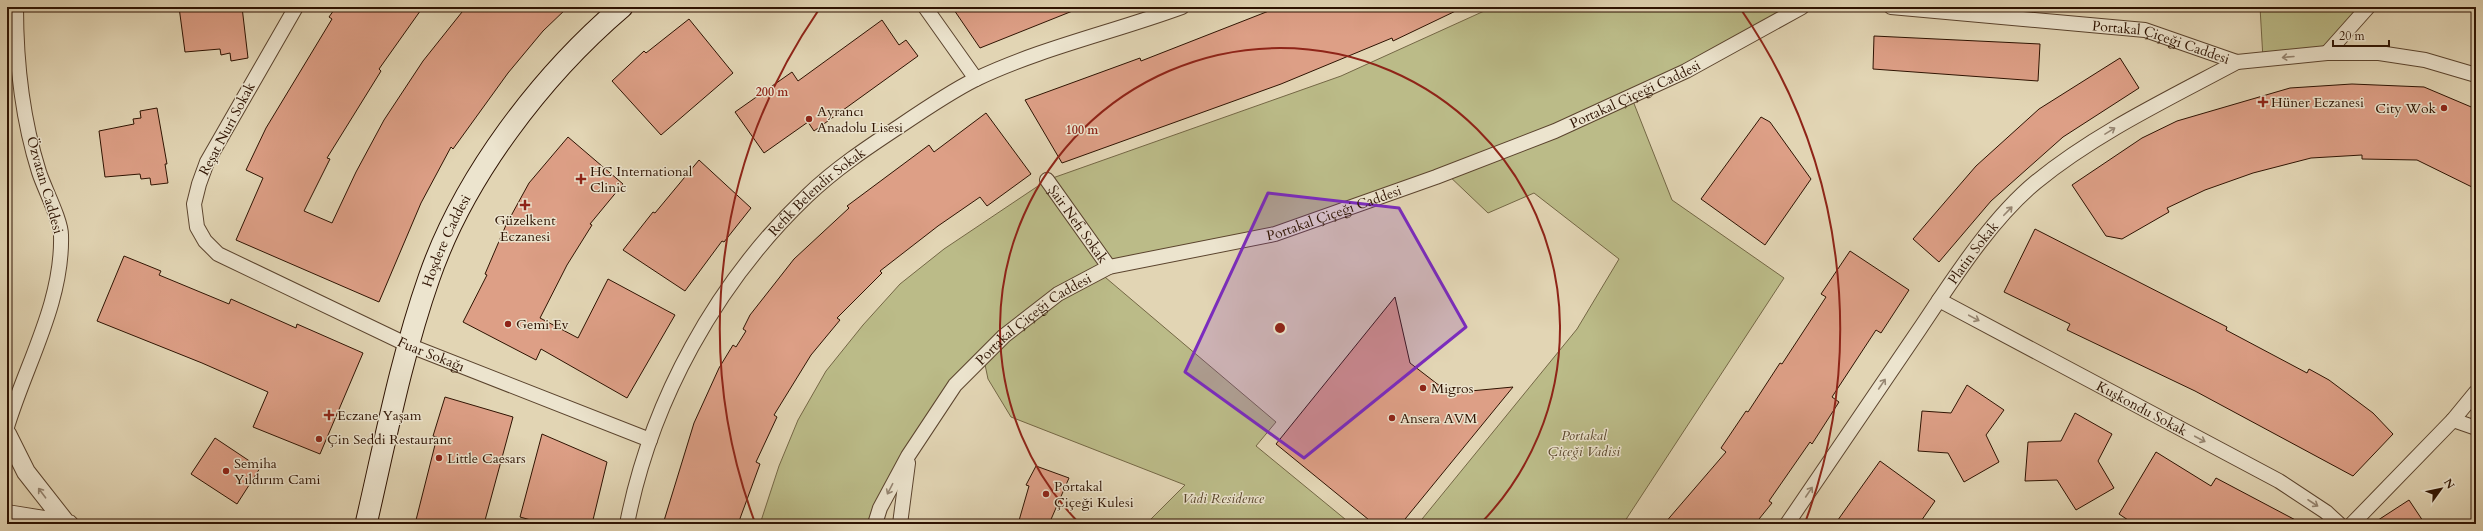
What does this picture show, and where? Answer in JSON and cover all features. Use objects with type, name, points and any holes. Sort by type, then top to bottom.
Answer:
[{"type":"main road","name":"Hoşdere Caddesi","points":[[366,524],[408,345],[430,277],[452,222],[492,155],[530,103],[573,53],[622,7]]},
{"type":"street","name":"Özvatan Caddesi","points":[[7,427],[60,272],[61,233],[39,171],[24,111],[16,57],[16,7]]},
{"type":"street","name":"Reşat Nuri Sokak","points":[[218,254],[205,241],[197,227],[194,204],[199,184],[207,162],[296,7]]},
{"type":"street","points":[[925,7],[976,79]]},
{"type":"street","name":"Refik Belendir Sokak","points":[[627,524],[650,440],[680,368],[714,309],[749,260],[807,196],[838,170],[934,103],[976,79],[1033,57],[1182,7]]},
{"type":"street","name":"Portakal Çiçeği Caddesi","points":[[875,524],[880,508],[908,456],[955,385],[1004,336],[1058,294],[1109,267],[1275,234],[1436,177],[1555,131],[1679,74],[1802,7]]},
{"type":"street","name":"Portakal Çiçeği Caddesi","points":[[1891,7],[2145,30],[2237,62],[2327,53],[2379,53],[2425,60],[2476,75]]},
{"type":"street","points":[[2327,53],[2368,7]]},
{"type":"street","name":"Platin Sokak","points":[[1788,524],[1939,300],[1997,223],[2035,183],[2078,151],[2117,127],[2237,62]]},
{"type":"street","name":"Şair Nefi Sokak","points":[[1047,180],[1109,267]]},
{"type":"street","name":"Fuar Sokağı","points":[[218,254],[408,345],[650,440]]},
{"type":"street","name":"Kuşkondu Sokak","points":[[1939,300],[2279,481],[2326,512],[2339,524]]},
{"type":"street","points":[[2352,524],[2453,420],[2476,392]]},
{"type":"street","points":[[2453,420],[2476,428]]},
{"type":"street","points":[[7,434],[26,472],[66,524]]},
{"type":"street","name":"Portakal Çiçeği Caddesi","points":[[900,524],[908,456]]},
{"type":"street","points":[[7,514],[70,524]]},
{"type":"highlighted area","points":[[1268,193],[1399,208],[1466,327],[1304,458],[1185,372]]},
{"type":"green space","points":[[1493,7],[1802,7],[1631,96],[1672,200],[1784,278],[1623,524],[1418,524],[1577,329],[1619,259],[1534,193],[1488,213],[1446,173],[1275,234],[1099,272],[1276,422],[1256,446],[1351,524],[1146,524],[1185,485],[1011,417],[988,379],[983,355],[943,398],[875,524],[760,524],[779,466],[798,420],[826,371],[863,325],[900,284],[944,249],[1047,180],[1341,76]]},
{"type":"green space","points":[[2260,7],[2368,7],[2327,53],[2263,59]]},
{"type":"building","points":[[179,7],[242,7],[248,58],[231,61],[230,53],[221,55],[220,49],[185,52]]},
{"type":"building","points":[[336,7],[423,7],[379,69],[381,71],[327,158],[330,159],[304,211],[332,223],[356,172],[384,120],[423,61],[466,7],[568,7],[543,31],[508,73],[453,149],[451,147],[421,203],[379,302],[236,240],[263,178],[246,170],[266,128],[332,19],[329,17]]},
{"type":"building","points":[[952,7],[1080,7],[1080,8],[980,48]]},
{"type":"building","points":[[1279,7],[1464,7],[1393,41],[1392,38],[1281,84],[1062,163],[1025,100],[1140,58],[1141,61]]},
{"type":"building","points":[[689,19],[733,73],[661,135],[612,81],[644,51],[646,53]]},
{"type":"building","points":[[882,20],[899,45],[906,40],[918,56],[814,131],[808,122],[764,153],[735,112],[792,72],[798,81]]},
{"type":"building","points":[[1874,36],[2040,44],[2038,81],[1873,69]]},
{"type":"building","points":[[2120,58],[2139,88],[2063,137],[1991,201],[1939,262],[1913,239],[1976,166],[2039,109]]},
{"type":"building","points":[[2352,84],[2424,87],[2476,109],[2476,189],[2417,160],[2362,159],[2362,155],[2311,158],[2253,173],[2205,190],[2167,208],[2169,212],[2122,239],[2106,236],[2072,185],[2142,138],[2177,121],[2290,88]]},
{"type":"building","points":[[157,108],[167,164],[165,164],[168,183],[151,185],[150,178],[141,179],[140,174],[105,177],[99,131],[134,124],[133,119],[141,118],[140,111]]},
{"type":"building","points":[[986,113],[1031,174],[987,206],[980,197],[938,226],[880,271],[882,273],[837,318],[840,320],[811,355],[774,415],[777,417],[756,462],[760,464],[738,524],[663,524],[694,423],[719,368],[733,345],[736,347],[746,331],[743,329],[750,315],[794,259],[849,208],[847,206],[929,145],[934,152]]},
{"type":"building","points":[[1761,117],[1770,122],[1811,179],[1765,245],[1701,199]]},
{"type":"building","points":[[568,137],[623,184],[590,224],[592,225],[567,265],[540,318],[578,338],[608,279],[675,315],[627,398],[541,349],[536,360],[463,322],[487,275],[485,274],[506,225],[529,183]]},
{"type":"building","points":[[699,160],[751,208],[724,242],[722,241],[685,291],[623,250],[653,212],[655,213]]},
{"type":"building","points":[[2035,229],[2227,327],[2226,330],[2307,373],[2309,369],[2329,380],[2373,413],[2393,434],[2353,476],[2195,391],[2067,330],[2070,324],[2004,292]]},
{"type":"building","points":[[1850,251],[1909,290],[1881,333],[1876,330],[1832,397],[1839,402],[1812,444],[1810,442],[1769,501],[1772,503],[1755,524],[1664,524],[1726,452],[1721,448],[1746,411],[1748,412],[1780,363],[1782,364],[1826,297],[1821,294]]},
{"type":"building","points":[[124,256],[161,271],[159,275],[229,304],[231,299],[296,328],[297,324],[363,353],[320,454],[253,427],[268,392],[202,363],[97,321]]},
{"type":"building","name":"Ansera AVM","points":[[1395,297],[1410,363],[1449,393],[1513,387],[1401,524],[1374,524],[1276,444]]},
{"type":"building","points":[[1967,385],[2004,410],[1986,435],[1999,462],[1964,482],[1948,453],[1918,451],[1922,411],[1951,413]]},
{"type":"building","points":[[445,397],[513,417],[484,524],[415,524],[437,437],[433,436]]},
{"type":"building","points":[[2075,413],[2112,434],[2098,461],[2114,488],[2076,510],[2057,480],[2025,481],[2028,442],[2061,441]]},
{"type":"building","points":[[542,434],[607,462],[592,524],[545,524],[520,517]]},
{"type":"building","name":"Semiha Yıldırım Cami","points":[[215,438],[260,468],[237,504],[191,474]]},
{"type":"building","points":[[2156,452],[2211,486],[2216,478],[2303,524],[2134,524],[2119,514]]},
{"type":"building","points":[[1880,461],[1935,501],[1919,524],[1835,524]]},
{"type":"building","name":"Portakal Çiçeği Kulesi","points":[[1036,466],[1069,478],[1049,524],[1018,524],[1029,486],[1026,485]]},
{"type":"building","points":[[2409,500],[2425,524],[2372,524]]},
{"type":"place","name":"Hüner Eczanesi","points":[[2263,102]]},
{"type":"place","name":"City Wok","points":[[2444,108]]},
{"type":"place","name":"Ayrancı Anadolu Lisesi","points":[[809,119]]},
{"type":"place","name":"HC International Clinic","points":[[581,179]]},
{"type":"place","name":"Güzelkent Eczanesi","points":[[525,205]]},
{"type":"place","name":"Gemi Ev","points":[[508,324]]},
{"type":"place","name":"Migros","points":[[1423,388]]},
{"type":"place","name":"Eczane Yaşam","points":[[329,415]]},
{"type":"place","name":"Ansera AVM","points":[[1392,418]]},
{"type":"place","name":"Çin Seddi Restaurant","points":[[319,439]]},
{"type":"place","name":"Little Caesars","points":[[439,458]]},
{"type":"place","name":"Semiha Yıldırım Cami","points":[[226,471]]},
{"type":"place","name":"Portakal Çiçeği Kulesi","points":[[1046,494]]},
{"type":"park label","name":"Portakal Çiçeği Vadisi","points":[[1584,444]]},
{"type":"park label","name":"Vadi Residence","points":[[1223,498]]}]
